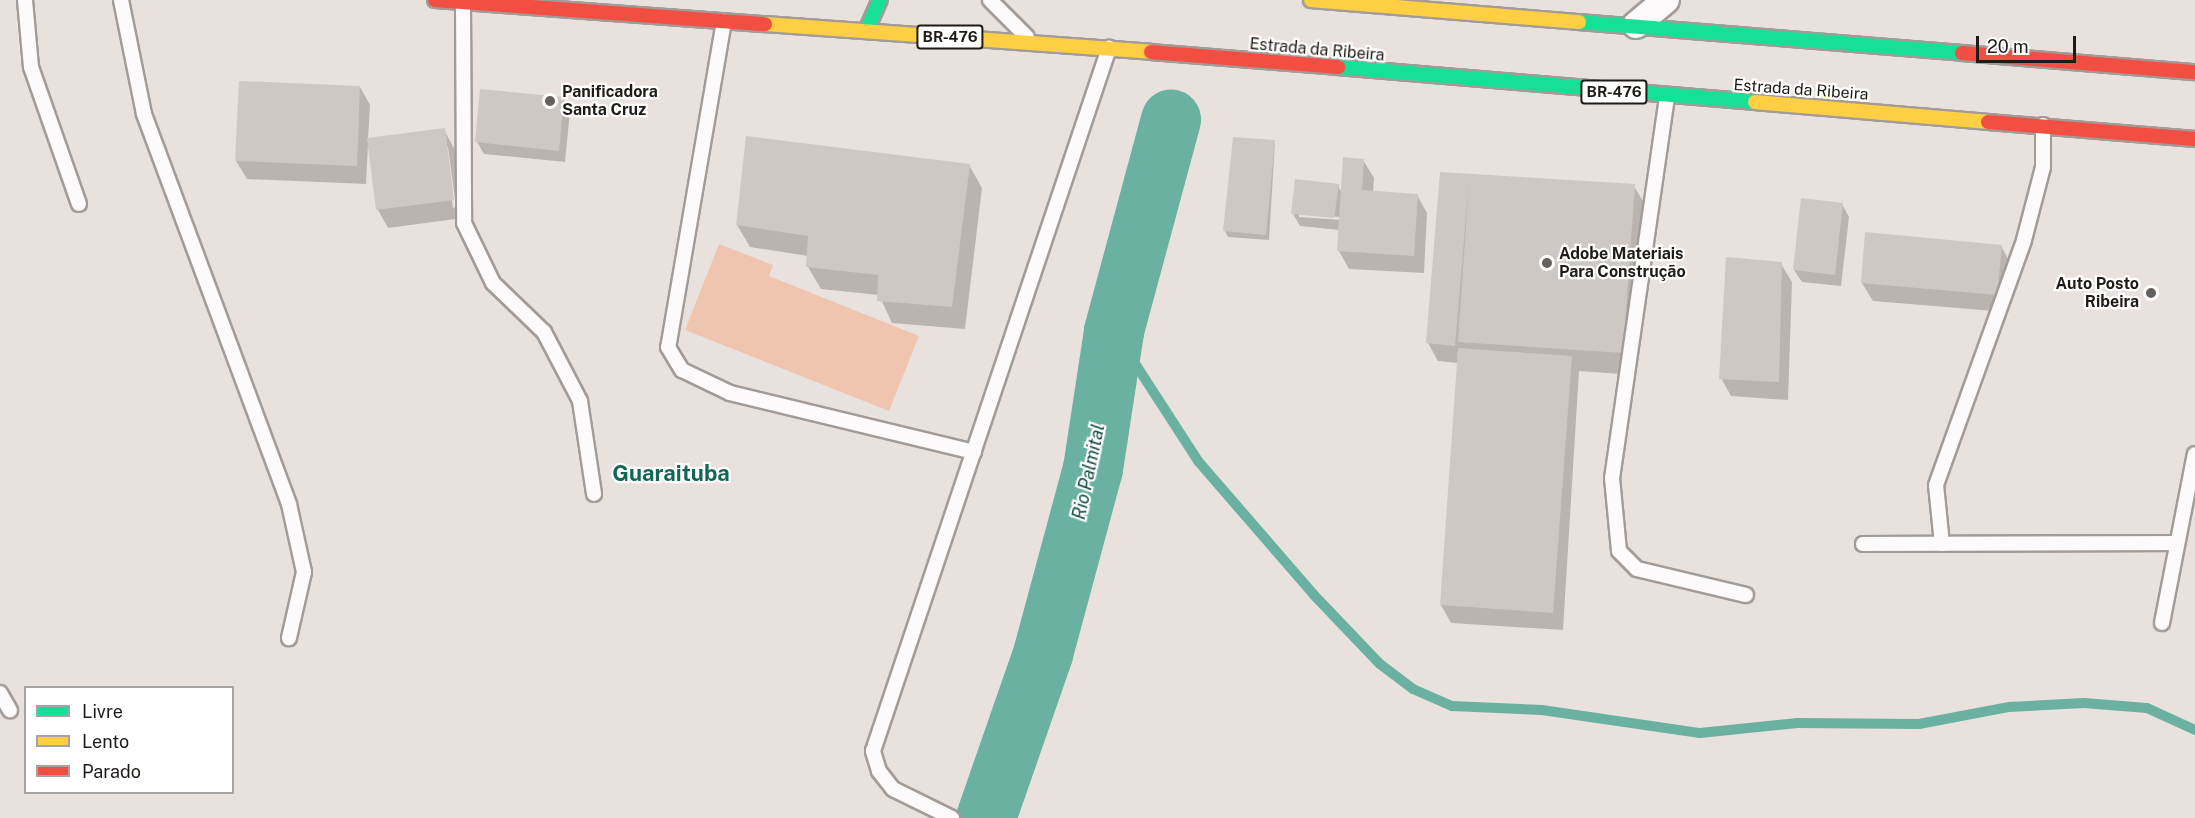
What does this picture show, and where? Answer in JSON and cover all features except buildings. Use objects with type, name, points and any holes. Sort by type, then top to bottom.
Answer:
[{"type":"main road","name":"Estrada da Ribeira","points":[[435,0],[1109,48],[1667,97],[2043,125],[2195,139]]},
{"type":"main road","points":[[866,31],[880,0]]},
{"type":"main road","points":[[1311,0],[2195,72]]},
{"type":"street","points":[[1636,25],[1666,0]]},
{"type":"lane","points":[[25,0],[31,68],[79,204]]},
{"type":"lane","points":[[121,0],[144,114],[289,504],[304,572],[290,638]]},
{"type":"lane","points":[[990,0],[1033,43]]},
{"type":"lane","points":[[463,2],[464,223],[492,283],[544,332],[580,401],[594,494]]},
{"type":"lane","points":[[724,21],[668,348],[682,370],[730,393],[974,452]]},
{"type":"lane","points":[[952,818],[893,789],[879,771],[873,751],[1109,48]]},
{"type":"lane","points":[[1667,97],[1612,478],[1619,551],[1636,569],[1746,595]]},
{"type":"lane","points":[[1942,544],[1936,485],[2024,240],[2043,167],[2043,125]]},
{"type":"lane","points":[[2162,623],[2195,454]]},
{"type":"lane","points":[[1863,544],[2177,543]]},
{"type":"lane","points":[[0,693],[10,710]]},
{"type":"shaded area","points":[[719,244],[773,265],[769,276],[919,336],[889,411],[685,330]]},
{"type":"waterway","name":"Rio Palmital","points":[[986,818],[1043,654],[1093,469],[1114,331],[1171,120]]},
{"type":"waterway","points":[[1114,331],[1198,461],[1314,595],[1380,664],[1413,689],[1452,706],[1542,710],[1700,733],[1797,723],[1919,724],[2009,707],[2084,703],[2147,708],[2195,730]]},
{"type":"traffic: fast","points":[[866,31],[880,0]]},
{"type":"traffic: fast","points":[[1579,22],[1962,53]]},
{"type":"traffic: fast","points":[[1338,67],[1755,102]]},
{"type":"traffic: slow","points":[[1311,0],[1579,22]]},
{"type":"traffic: slow","points":[[765,24],[1151,52]]},
{"type":"traffic: slow","points":[[1755,102],[1988,122]]},
{"type":"traffic: jam","points":[[435,0],[765,24]]},
{"type":"traffic: jam","points":[[1151,52],[1338,67]]},
{"type":"traffic: jam","points":[[1962,53],[2195,72]]},
{"type":"traffic: jam","points":[[1988,122],[2195,139]]},
{"type":"place","name":"Panificadora Santa Cruz","points":[[550,101]]},
{"type":"place","name":"Adobe Materiais Para Construção","points":[[1547,263]]},
{"type":"place","name":"Auto Posto Ribeira","points":[[2151,293]]},
{"type":"district","name":"Guaraituba","points":[[671,474]]}]
